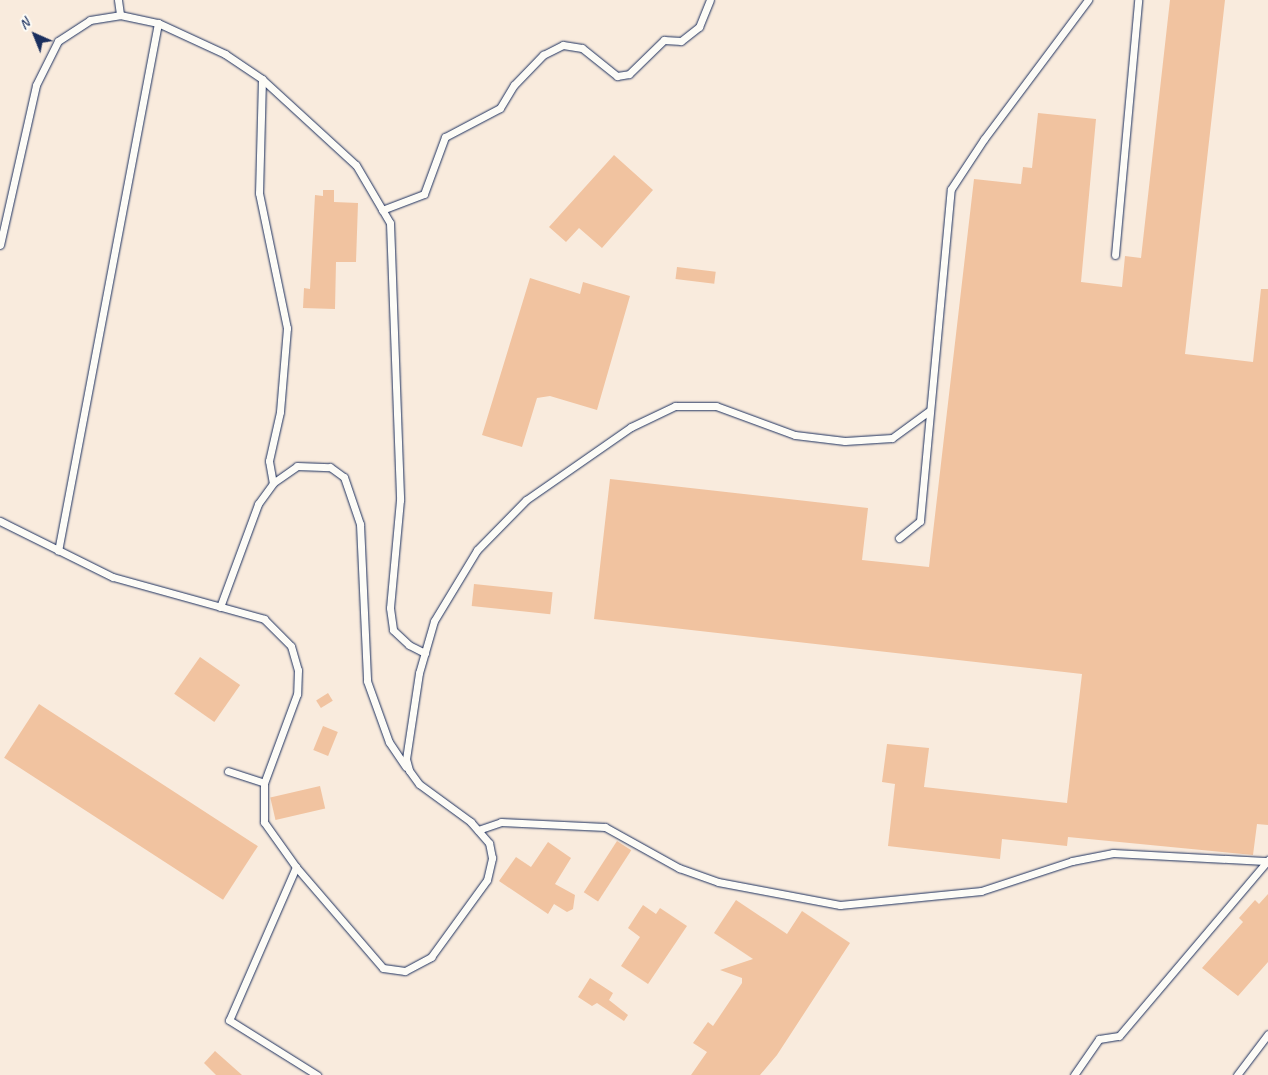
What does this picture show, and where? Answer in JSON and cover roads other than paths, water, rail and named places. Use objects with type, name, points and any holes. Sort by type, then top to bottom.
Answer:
[{"type":"lane","points":[[118,0],[120,15]]},
{"type":"lane","points":[[382,210],[424,194],[445,137],[500,108],[514,85],[543,55],[563,45],[582,48],[617,76],[628,74],[664,40],[681,41],[699,27],[710,0]]},
{"type":"lane","points":[[899,538],[920,521],[951,189],[984,139],[1088,0]]},
{"type":"lane","points":[[1115,255],[1138,0]]},
{"type":"lane","points":[[0,245],[36,85],[58,41],[90,20],[120,15],[158,23],[225,54],[262,79],[356,165],[390,223],[400,500],[390,608],[393,630],[409,645],[425,653]]},
{"type":"lane","points":[[58,551],[158,23]]},
{"type":"lane","points":[[262,79],[259,193],[287,328],[280,412],[269,461],[273,483]]},
{"type":"lane","points":[[409,770],[406,759],[425,653],[434,621],[477,550],[526,500],[631,427],[675,406],[716,406],[795,435],[845,441],[892,438],[929,411]]},
{"type":"lane","points":[[0,521],[113,577],[220,607],[264,619],[291,646],[298,670],[296,694],[264,783],[264,822],[296,867],[383,968],[404,971],[431,957],[487,880],[492,858],[489,844],[478,830],[418,784],[389,742],[367,681],[360,524],[344,477],[330,467],[306,465],[297,466],[273,483],[258,504],[220,607]]},
{"type":"lane","points":[[228,770],[264,783]]},
{"type":"lane","points":[[478,830],[501,822],[605,827],[679,868],[718,882],[840,905],[981,891],[1072,861],[1113,853],[1266,860]]},
{"type":"lane","points":[[1074,1075],[1099,1039],[1119,1036],[1266,860]]},
{"type":"lane","points":[[296,867],[229,1020],[317,1075]]},
{"type":"lane","points":[[1237,1075],[1268,1034]]}]
